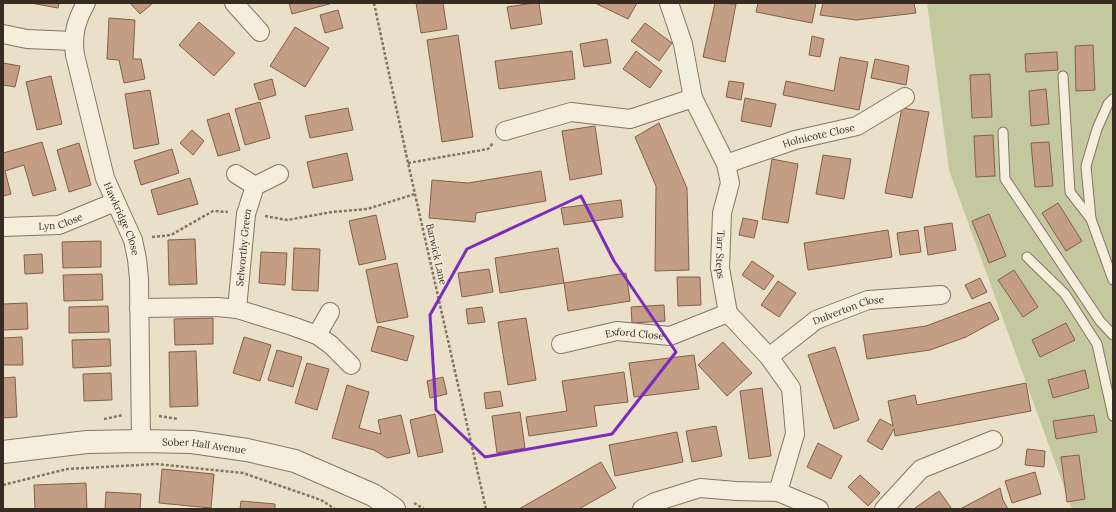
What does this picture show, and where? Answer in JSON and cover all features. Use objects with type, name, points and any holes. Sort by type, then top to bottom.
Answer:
[{"type":"street","name":"Hawkridge Close","points":[[86,3],[76,26],[73,41],[75,55],[105,178],[133,240],[137,259],[139,279],[141,441]]},
{"type":"street","points":[[235,3],[260,32]]},
{"type":"street","name":"Tarr Steps","points":[[669,3],[684,44],[693,98],[726,164],[730,183],[722,213],[720,268],[728,313]]},
{"type":"street","points":[[3,34],[27,39],[73,41]]},
{"type":"street","name":"Holnicote Close","points":[[726,164],[795,140],[857,126],[905,97]]},
{"type":"street","points":[[505,131],[571,112],[630,119],[693,98]]},
{"type":"street","points":[[236,174],[255,186],[279,174]]},
{"type":"street","name":"Selworthy Green","points":[[237,309],[246,214],[255,186]]},
{"type":"street","name":"Lyn Close","points":[[3,227],[59,225],[115,202]]},
{"type":"street","name":"Dulverton Close","points":[[768,357],[816,320],[868,300],[941,295]]},
{"type":"street","points":[[139,308],[218,307],[237,309],[317,335],[331,345],[351,365]]},
{"type":"street","points":[[317,335],[330,312]]},
{"type":"street","points":[[728,313],[768,357],[791,388],[795,434],[778,492]]},
{"type":"street","name":"Exford Close","points":[[561,344],[617,331],[670,336],[728,313]]},
{"type":"street","points":[[884,509],[921,469],[993,440]]},
{"type":"street","name":"Sober Hall Avenue","points":[[3,452],[87,442],[141,441],[192,442],[247,450],[295,462],[373,495],[394,509]]},
{"type":"street","points":[[642,509],[655,502],[700,488],[778,492],[819,509]]},
{"type":"lane","points":[[1063,76],[1070,192],[1090,219],[1113,280]]},
{"type":"lane","points":[[1090,219],[1086,166],[1097,129],[1108,104],[1113,98]]},
{"type":"lane","points":[[1003,132],[1005,179],[1100,321],[1113,335]]},
{"type":"lane","points":[[1026,257],[1065,294],[1097,344],[1113,416]]},
{"type":"path","name":"Barwick Lane","points":[[374,3],[408,163],[486,509]]},
{"type":"path","points":[[408,163],[488,149],[505,131]]},
{"type":"path","points":[[133,240],[171,235],[213,210],[287,220],[332,212],[366,209],[415,194]]},
{"type":"path","points":[[3,485],[67,469],[156,464],[243,473],[321,500],[335,509]]},
{"type":"highlighted area","points":[[581,196],[614,261],[676,352],[612,434],[485,457],[436,410],[430,315],[467,249]]},
{"type":"green space","points":[[927,3],[1113,3],[1113,509],[1072,509],[949,170]]},
{"type":"building","points":[[31,3],[59,3],[58,8]]},
{"type":"building","points":[[130,3],[153,3],[140,14]]},
{"type":"building","points":[[289,3],[333,3],[292,14]]},
{"type":"building","points":[[416,3],[443,3],[447,29],[421,33]]},
{"type":"building","points":[[539,3],[542,24],[511,29],[507,7]]},
{"type":"building","points":[[595,3],[637,3],[628,19]]},
{"type":"building","points":[[715,3],[736,4],[725,62],[703,57]]},
{"type":"building","points":[[758,3],[816,3],[812,23],[756,12]]},
{"type":"building","points":[[823,3],[914,3],[916,13],[856,20],[820,15]]},
{"type":"building","points":[[338,10],[343,28],[325,33],[320,15]]},
{"type":"building","points":[[109,18],[135,20],[133,59],[141,59],[145,79],[124,83],[119,60],[107,59]]},
{"type":"building","points":[[199,22],[235,53],[214,76],[179,45]]},
{"type":"building","points":[[645,23],[672,43],[659,61],[631,41]]},
{"type":"building","points":[[295,27],[329,48],[305,87],[270,66]]},
{"type":"building","points":[[458,35],[473,137],[442,142],[427,40]]},
{"type":"building","points":[[812,36],[824,39],[820,57],[809,55]]},
{"type":"building","points":[[607,39],[611,63],[584,67],[580,44]]},
{"type":"building","points":[[1093,45],[1095,90],[1076,91],[1075,46]]},
{"type":"building","points":[[572,51],[575,79],[499,89],[495,61]]},
{"type":"building","points":[[636,51],[662,71],[650,88],[623,69]]},
{"type":"building","points":[[1057,52],[1058,70],[1026,72],[1025,54]]},
{"type":"building","points":[[840,57],[868,62],[859,110],[783,95],[786,81],[834,91]]},
{"type":"building","points":[[875,59],[909,66],[906,85],[871,78]]},
{"type":"building","points":[[3,63],[20,66],[15,87],[3,85]]},
{"type":"building","points":[[990,74],[992,117],[972,118],[970,75]]},
{"type":"building","points":[[51,76],[62,124],[37,130],[26,82]]},
{"type":"building","points":[[272,79],[276,95],[259,100],[254,84]]},
{"type":"building","points":[[729,81],[744,83],[741,100],[726,97]]},
{"type":"building","points":[[1046,89],[1049,124],[1031,126],[1029,91]]},
{"type":"building","points":[[150,90],[159,144],[134,149],[125,94]]},
{"type":"building","points":[[745,98],[776,104],[771,127],[741,121]]},
{"type":"building","points":[[260,102],[270,138],[245,145],[235,109]]},
{"type":"building","points":[[348,108],[353,130],[310,138],[305,116]]},
{"type":"building","points":[[902,108],[929,112],[912,198],[885,193]]},
{"type":"building","points":[[229,113],[240,150],[218,156],[207,120]]},
{"type":"building","points":[[659,123],[687,188],[689,270],[655,271],[656,186],[635,137]]},
{"type":"building","points":[[595,126],[602,174],[570,180],[562,131]]},
{"type":"building","points":[[192,130],[204,141],[193,155],[180,143]]},
{"type":"building","points":[[993,135],[995,176],[976,177],[974,136]]},
{"type":"building","points":[[42,142],[56,190],[33,196],[24,165],[5,171],[11,194],[3,196],[3,153]]},
{"type":"building","points":[[1049,142],[1053,186],[1035,187],[1031,143]]},
{"type":"building","points":[[79,143],[91,185],[69,192],[57,150]]},
{"type":"building","points":[[172,149],[179,173],[141,185],[134,161]]},
{"type":"building","points":[[347,153],[353,180],[313,188],[307,162]]},
{"type":"building","points":[[823,155],[851,159],[844,199],[816,194]]},
{"type":"building","points":[[772,159],[798,164],[788,223],[762,219]]},
{"type":"building","points":[[541,171],[546,201],[476,213],[475,222],[429,218],[432,180],[468,183]]},
{"type":"building","points":[[190,178],[198,204],[158,215],[151,190]]},
{"type":"building","points":[[621,200],[623,217],[564,225],[561,208]]},
{"type":"building","points":[[1058,203],[1082,241],[1066,251],[1042,213]]},
{"type":"building","points":[[989,214],[1006,256],[989,263],[972,221]]},
{"type":"building","points":[[376,215],[386,259],[359,265],[349,221]]},
{"type":"building","points":[[743,218],[758,221],[754,238],[739,235]]},
{"type":"building","points":[[952,223],[956,250],[928,255],[924,227]]},
{"type":"building","points":[[888,230],[892,257],[808,270],[804,243]]},
{"type":"building","points":[[918,230],[921,252],[900,255],[897,233]]},
{"type":"building","points":[[195,239],[197,284],[169,285],[168,240]]},
{"type":"building","points":[[101,241],[101,267],[63,268],[62,242]]},
{"type":"building","points":[[294,248],[320,249],[318,291],[292,290]]},
{"type":"building","points":[[558,248],[564,283],[500,293],[495,258]]},
{"type":"building","points":[[261,252],[287,253],[285,285],[259,283]]},
{"type":"building","points":[[42,254],[43,273],[25,274],[24,255]]},
{"type":"building","points":[[752,261],[774,276],[764,290],[742,275]]},
{"type":"building","points":[[397,263],[408,317],[377,323],[366,270]]},
{"type":"building","points":[[489,269],[493,292],[462,297],[458,273]]},
{"type":"building","points":[[1014,270],[1038,307],[1023,317],[998,280]]},
{"type":"building","points":[[626,273],[630,301],[568,311],[564,283]]},
{"type":"building","points":[[102,274],[103,300],[64,301],[63,275]]},
{"type":"building","points":[[677,277],[700,277],[701,305],[678,306]]},
{"type":"building","points":[[980,278],[987,292],[972,299],[965,285]]},
{"type":"building","points":[[778,281],[796,293],[779,317],[761,305]]},
{"type":"building","points":[[990,302],[999,319],[966,337],[930,350],[867,359],[863,335],[926,326]]},
{"type":"building","points":[[27,303],[28,329],[3,330],[3,304]]},
{"type":"building","points":[[664,305],[665,321],[632,323],[631,307]]},
{"type":"building","points":[[108,306],[109,332],[69,333],[69,307]]},
{"type":"building","points":[[482,307],[485,322],[468,324],[466,309]]},
{"type":"building","points":[[213,318],[213,344],[175,345],[174,319]]},
{"type":"building","points":[[526,318],[536,380],[508,385],[498,322]]},
{"type":"building","points":[[1066,323],[1075,340],[1040,357],[1032,340]]},
{"type":"building","points":[[378,326],[414,336],[407,361],[371,351]]},
{"type":"building","points":[[22,337],[23,365],[3,365],[3,338]]},
{"type":"building","points":[[244,337],[271,345],[260,381],[233,373]]},
{"type":"building","points":[[110,339],[111,366],[73,368],[72,340]]},
{"type":"building","points":[[723,342],[752,373],[727,396],[698,365]]},
{"type":"building","points":[[835,347],[859,420],[834,429],[808,355]]},
{"type":"building","points":[[277,350],[302,357],[293,387],[268,380]]},
{"type":"building","points":[[196,351],[198,406],[170,407],[169,352]]},
{"type":"building","points":[[694,355],[699,389],[634,397],[629,363]]},
{"type":"building","points":[[307,363],[329,369],[317,410],[295,403]]},
{"type":"building","points":[[1085,370],[1089,388],[1053,398],[1048,380]]},
{"type":"building","points":[[624,372],[628,402],[594,406],[597,426],[529,436],[526,417],[567,411],[562,381]]},
{"type":"building","points":[[111,373],[112,400],[84,401],[83,374]]},
{"type":"building","points":[[15,377],[17,417],[3,418],[3,378]]},
{"type":"building","points":[[443,377],[447,394],[430,398],[427,381]]},
{"type":"building","points":[[1026,383],[1031,411],[895,436],[894,429],[882,450],[867,441],[880,419],[893,426],[888,401],[915,395],[917,405]]},
{"type":"building","points":[[347,385],[369,392],[359,428],[381,434],[378,420],[401,415],[410,453],[387,458],[374,450],[332,438]]},
{"type":"building","points":[[762,388],[771,456],[749,459],[740,391]]},
{"type":"building","points":[[500,391],[503,406],[486,409],[484,393]]},
{"type":"building","points":[[520,412],[525,448],[497,453],[492,416]]},
{"type":"building","points":[[435,414],[443,452],[418,457],[410,420]]},
{"type":"building","points":[[1094,415],[1097,432],[1056,439],[1053,421]]},
{"type":"building","points":[[716,426],[722,456],[692,462],[686,431]]},
{"type":"building","points":[[677,432],[683,462],[615,476],[609,445]]},
{"type":"building","points":[[818,443],[842,456],[831,479],[807,467]]},
{"type":"building","points":[[1027,449],[1045,451],[1044,467],[1025,465]]},
{"type":"building","points":[[1079,455],[1085,499],[1067,502],[1061,457]]},
{"type":"building","points":[[601,462],[616,488],[579,509],[519,509]]},
{"type":"building","points":[[162,469],[214,474],[211,508],[159,503]]},
{"type":"building","points":[[1035,472],[1041,494],[1012,503],[1005,481]]},
{"type":"building","points":[[860,475],[880,493],[868,506],[848,487]]},
{"type":"building","points":[[86,483],[87,509],[35,509],[34,485]]},
{"type":"building","points":[[1000,488],[1003,500],[1008,509],[960,509]]},
{"type":"building","points":[[939,491],[952,509],[915,508]]},
{"type":"building","points":[[106,492],[141,494],[140,509],[105,509]]},
{"type":"building","points":[[241,501],[275,504],[275,509],[240,509]]}]
